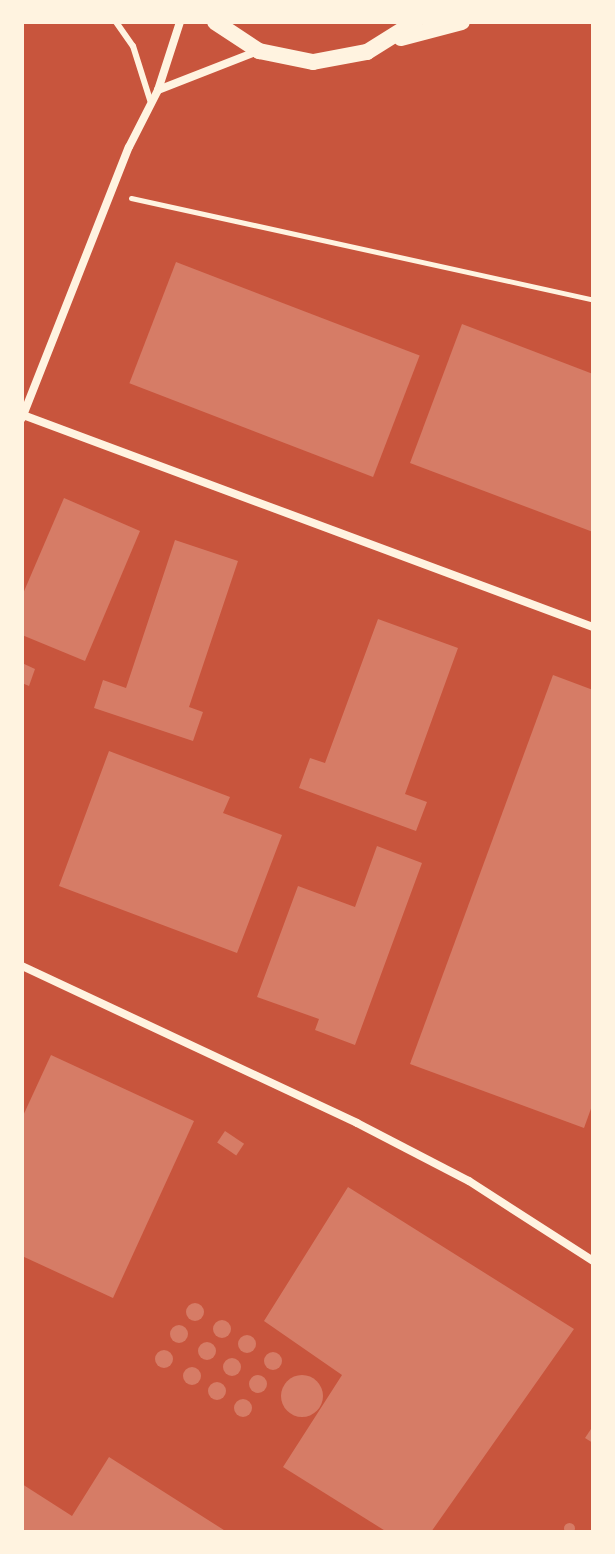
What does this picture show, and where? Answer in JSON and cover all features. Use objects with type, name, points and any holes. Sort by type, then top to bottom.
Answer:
[{"type":"main road","points":[[215,22],[259,51],[313,62],[340,60],[392,40],[462,22]]},
{"type":"main road","points":[[392,40],[415,22]]},
{"type":"street","points":[[180,22],[158,90],[150,100],[110,194],[23,417],[593,627]]},
{"type":"street","points":[[158,90],[259,51]]},
{"type":"street","points":[[22,966],[357,1123],[469,1181],[593,1261]]},
{"type":"lane","points":[[116,22],[133,46],[150,100]]},
{"type":"path","points":[[110,194],[593,300]]},
{"type":"building","points":[[176,262],[420,356],[373,477],[129,383]]},
{"type":"building","points":[[462,324],[593,374],[593,532],[410,463]]},
{"type":"building","points":[[64,498],[140,531],[85,661],[22,635],[22,596]]},
{"type":"building","points":[[175,540],[238,561],[189,707],[203,712],[193,741],[94,708],[103,680],[126,688]]},
{"type":"building","points":[[378,619],[458,648],[405,794],[427,802],[416,831],[299,788],[310,758],[325,763]]},
{"type":"building","points":[[22,663],[35,669],[29,686],[22,683]]},
{"type":"building","points":[[553,675],[593,690],[593,1103],[584,1128],[410,1064]]},
{"type":"building","points":[[109,751],[230,797],[223,813],[282,835],[237,953],[59,886]]},
{"type":"building","points":[[377,846],[422,863],[355,1045],[315,1030],[319,1019],[257,997],[298,886],[355,907]]},
{"type":"building","points":[[51,1055],[194,1121],[113,1298],[22,1256],[22,1118]]},
{"type":"building","points":[[225,1131],[244,1144],[236,1155],[217,1143]]},
{"type":"building","points":[[348,1187],[574,1329],[431,1532],[387,1532],[283,1467],[342,1375],[264,1321]]},
{"type":"building","points":[[191,1303],[199,1303],[204,1312],[202,1319],[191,1321],[186,1316],[186,1308]]},
{"type":"building","points":[[218,1320],[226,1320],[231,1329],[229,1336],[218,1338],[213,1333],[213,1325]]},
{"type":"building","points":[[175,1325],[183,1325],[188,1334],[186,1341],[175,1343],[170,1338],[170,1330]]},
{"type":"building","points":[[243,1335],[251,1335],[256,1344],[254,1351],[243,1353],[238,1348],[238,1340]]},
{"type":"building","points":[[203,1342],[211,1342],[216,1351],[214,1358],[203,1360],[198,1355],[198,1347]]},
{"type":"building","points":[[160,1350],[168,1350],[173,1359],[171,1366],[160,1368],[155,1363],[155,1355]]},
{"type":"building","points":[[269,1352],[277,1352],[282,1361],[280,1368],[269,1370],[264,1365],[264,1357]]},
{"type":"building","points":[[228,1358],[236,1358],[241,1367],[239,1374],[228,1376],[223,1371],[223,1363]]},
{"type":"building","points":[[188,1367],[196,1367],[201,1376],[199,1383],[188,1385],[183,1380],[183,1372]]},
{"type":"building","points":[[254,1375],[262,1375],[267,1384],[265,1391],[254,1393],[249,1388],[249,1380]]},
{"type":"building","points":[[302,1375],[317,1381],[323,1396],[317,1411],[302,1417],[287,1411],[281,1396],[287,1381]]},
{"type":"building","points":[[213,1382],[221,1382],[226,1391],[224,1398],[213,1400],[208,1395],[208,1387]]},
{"type":"building","points":[[239,1399],[247,1399],[252,1408],[250,1415],[239,1417],[234,1412],[234,1404]]},
{"type":"building","points":[[593,1426],[593,1443],[585,1438]]},
{"type":"building","points":[[109,1457],[227,1532],[22,1532],[22,1484],[72,1516]]},
{"type":"building","points":[[569,1523],[574,1528],[569,1533],[564,1528]]}]
